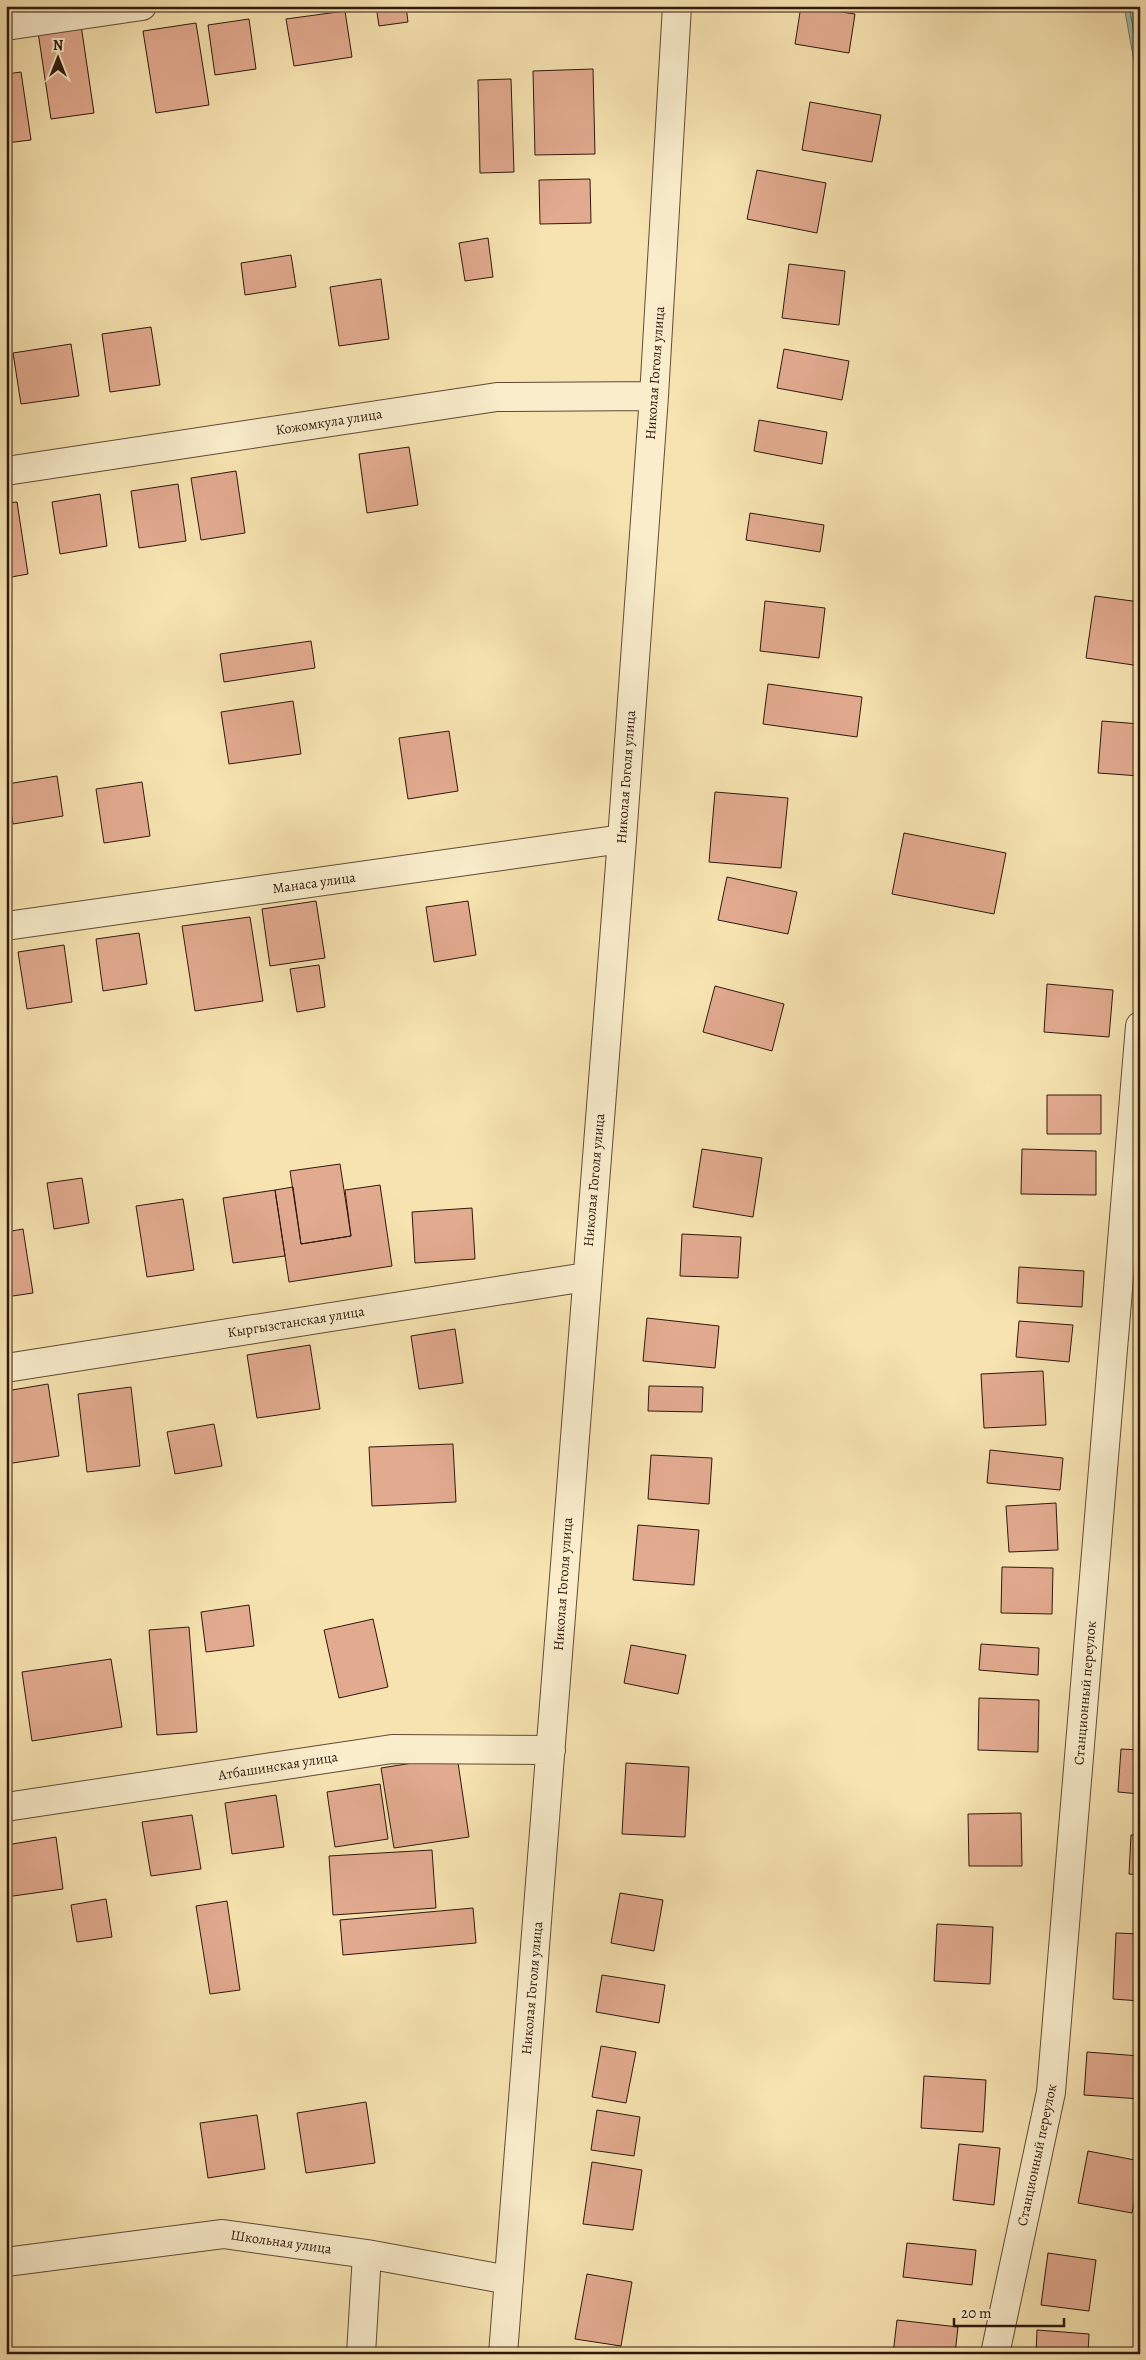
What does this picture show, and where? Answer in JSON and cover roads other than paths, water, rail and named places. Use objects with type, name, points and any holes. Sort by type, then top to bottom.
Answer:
[{"type":"street","points":[[6,26],[142,6]]},
{"type":"street","name":"Николая Гоголя улица","points":[[503,2354],[586,1277],[622,839],[654,396],[677,6]]},
{"type":"street","name":"Кожомкула улица","points":[[6,470],[497,397],[654,396]]},
{"type":"street","name":"Манаса улица","points":[[6,926],[622,839]]},
{"type":"street","name":"Станционный переулок","points":[[995,2354],[1052,2092],[1140,1026]]},
{"type":"street","name":"Кыргызстанская улица","points":[[6,1368],[586,1277]]},
{"type":"street","name":"Атбашинская улица","points":[[6,1807],[392,1749],[551,1750]]},
{"type":"street","name":"Школьная улица","points":[[6,2262],[222,2234],[367,2254],[509,2280]]},
{"type":"street","points":[[361,2354],[367,2254]]},
{"type":"water","points":[[1124,6],[1140,6],[1140,94]]}]
